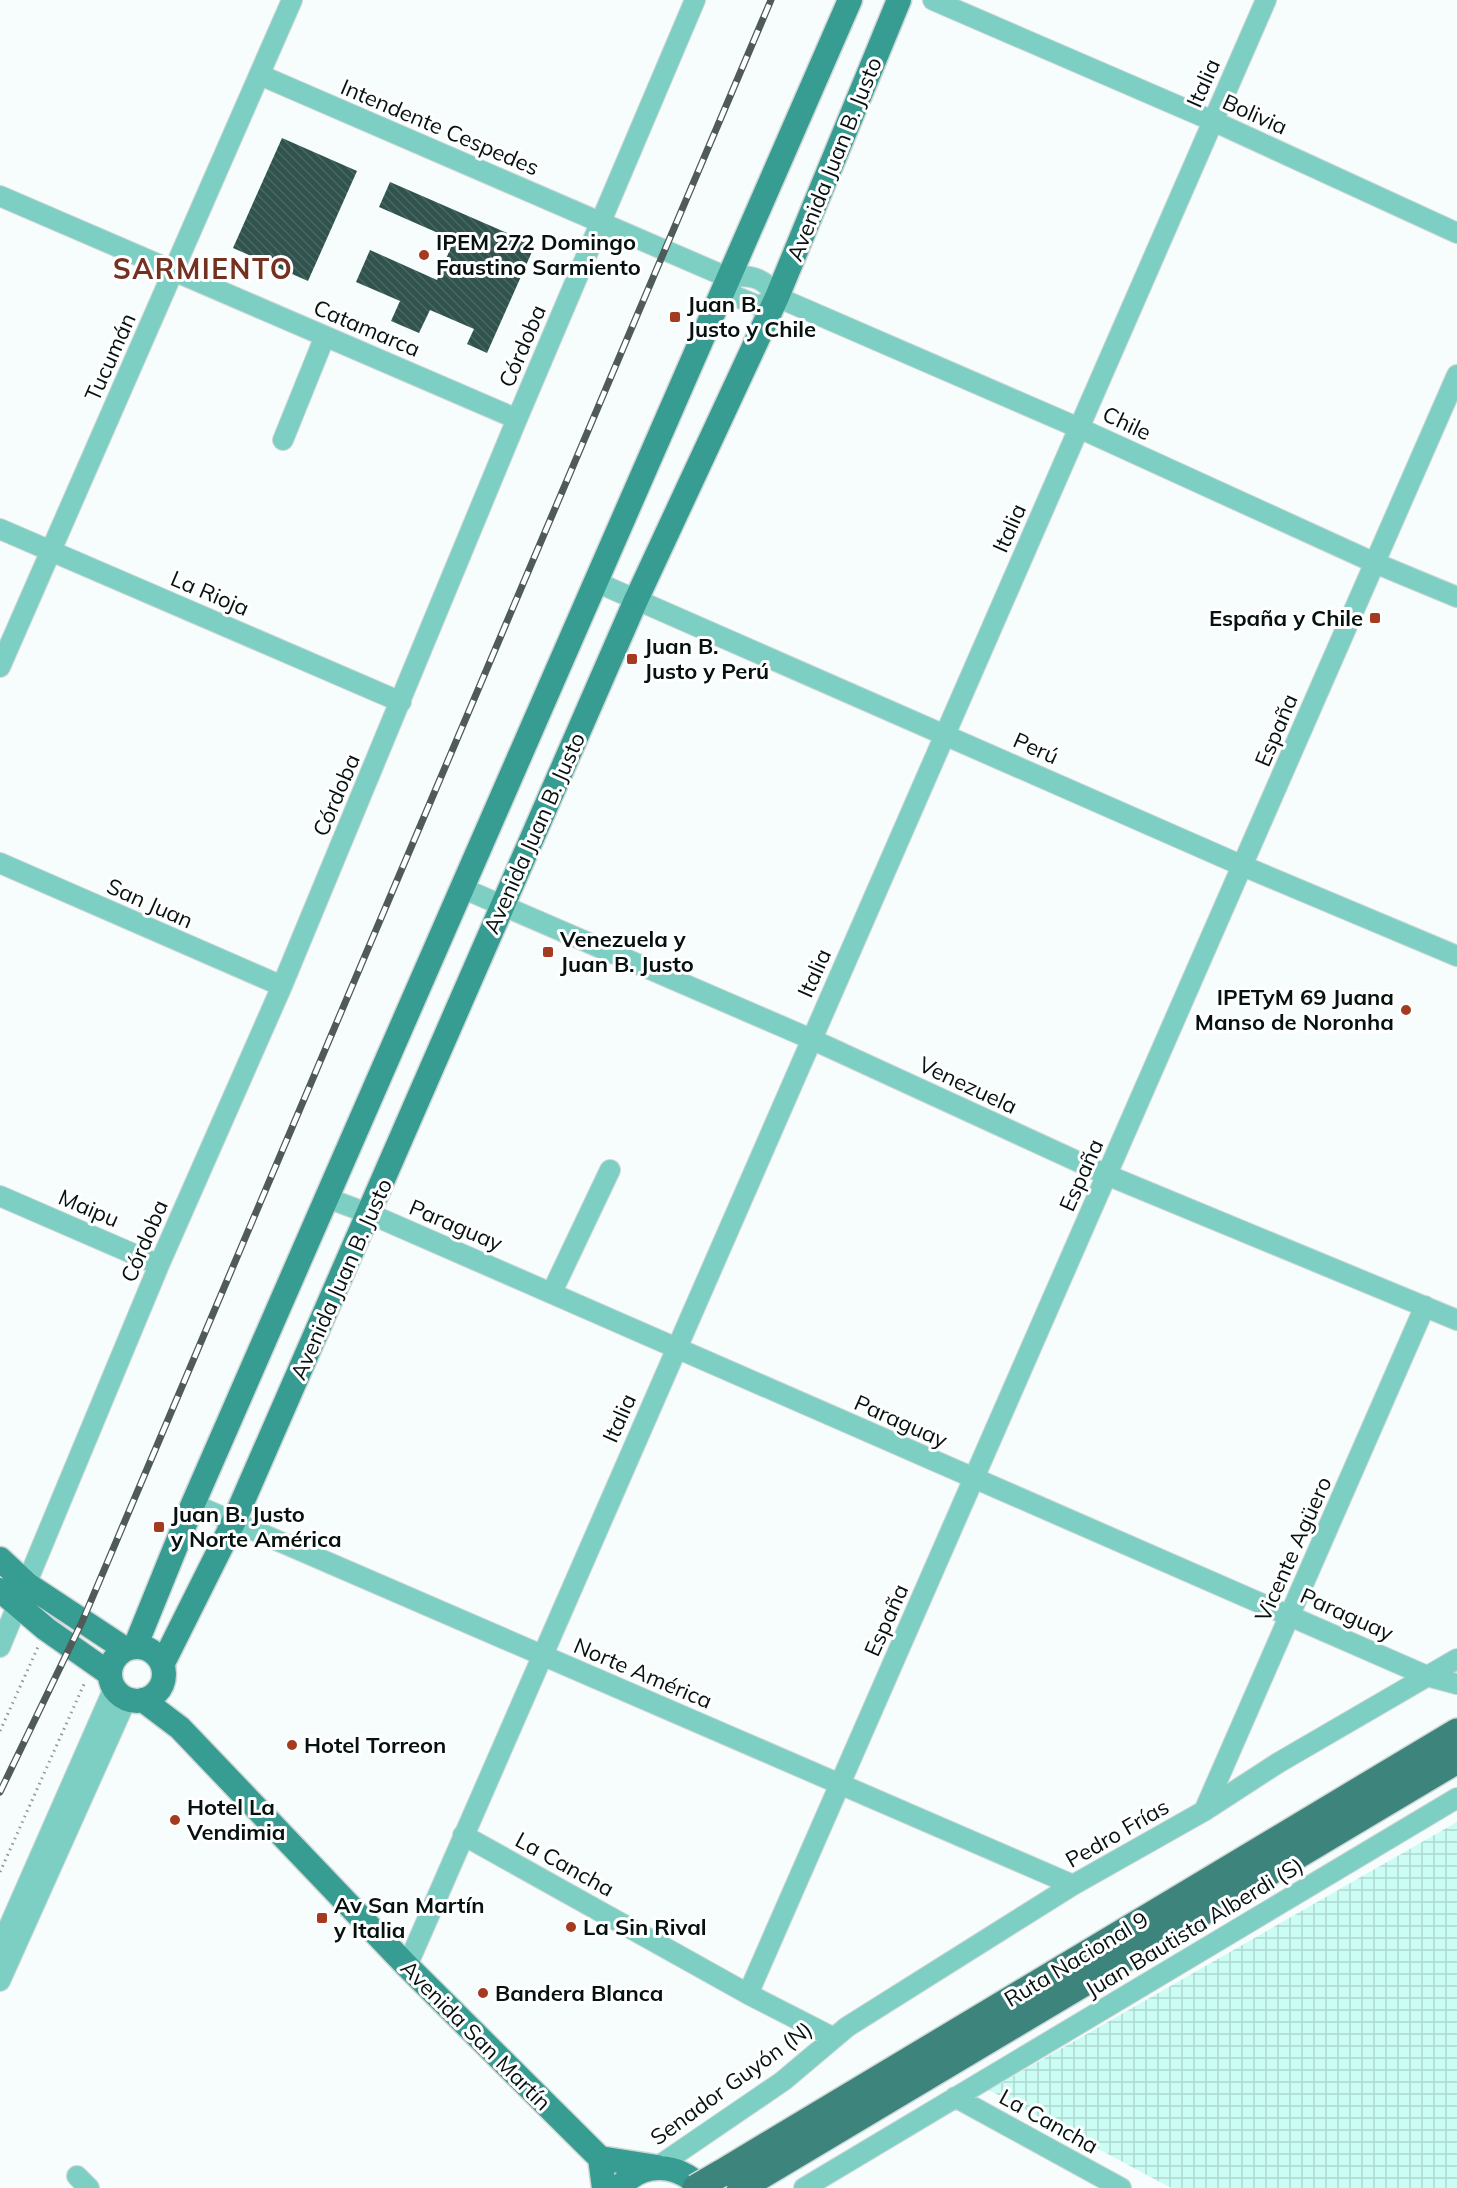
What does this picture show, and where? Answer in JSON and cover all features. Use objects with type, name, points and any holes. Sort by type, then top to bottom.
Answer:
[{"type":"highway","name":"Ruta Nacional 9","points":[[720,2183],[1457,1732]]},
{"type":"highway","name":"Ruta Nacional 9","points":[[696,2188],[720,2183],[1457,1760]]},
{"type":"main road","name":"Avenida Juan B. Justo","points":[[130,1648],[850,0]]},
{"type":"main road","name":"Avenida Juan B. Justo","points":[[164,1670],[234,1521],[370,1214],[636,600],[777,297],[899,0]]},
{"type":"main road","points":[[0,1559],[28,1585],[130,1648],[151,1650],[164,1670],[158,1692],[118,1685],[114,1659],[130,1648]]},
{"type":"main road","name":"Avenida San Martín","points":[[0,1590],[18,1607],[118,1685],[180,1728],[407,1966],[600,2158]]},
{"type":"main road","name":"Avenida San Martín","points":[[164,1670],[180,1728]]},
{"type":"main road","points":[[604,2188],[600,2158],[682,2172],[720,2183]]},
{"type":"main road","points":[[619,2188],[626,2179],[641,2171],[657,2167]]},
{"type":"street","name":"Tucumán","points":[[0,667],[292,0]]},
{"type":"street","name":"Córdoba","points":[[0,1647],[28,1585],[159,1265],[282,986],[517,419],[695,0]]},
{"type":"street","name":"Bolivia","points":[[933,0],[1213,121],[1457,233]]},
{"type":"street","name":"Italia","points":[[407,1966],[1266,0]]},
{"type":"street","name":"Intendente Cespedes","points":[[260,75],[601,223]]},
{"type":"street","name":"Catamarca","points":[[0,196],[517,419]]},
{"type":"street","name":"Chile","points":[[601,223],[729,278],[747,274],[769,284],[777,297],[1079,428],[1375,563],[1457,597]]},
{"type":"street","points":[[283,440],[325,336]]},
{"type":"street","name":"España","points":[[748,1994],[1457,375]]},
{"type":"street","name":"La Rioja","points":[[0,529],[401,702]]},
{"type":"street","name":"Perú","points":[[596,582],[945,733],[1243,866],[1457,956]]},
{"type":"street","name":"San Juan","points":[[0,863],[282,986]]},
{"type":"street","name":"Venezuela","points":[[462,888],[811,1039],[1107,1174],[1457,1320]]},
{"type":"street","points":[[552,1292],[610,1170]]},
{"type":"street","name":"Maipu","points":[[0,1196],[159,1265]]},
{"type":"street","name":"Paraguay","points":[[327,1198],[370,1214],[552,1292],[973,1479],[1427,1676],[1457,1684]]},
{"type":"street","name":"Vicente Agüero","points":[[1204,1811],[1425,1306]]},
{"type":"street","name":"Norte América","points":[[194,1504],[1073,1885]]},
{"type":"street","name":"Pedro Frías","points":[[834,2038],[847,2027],[1073,1885],[1204,1811],[1278,1763],[1457,1659]]},
{"type":"street","points":[[0,1947],[118,1685]]},
{"type":"street","points":[[0,1981],[118,1685]]},
{"type":"street","name":"Juan Bautista Alberdi (S)","points":[[955,2097],[1457,1798]]},
{"type":"street","name":"La Cancha","points":[[463,1835],[748,1994],[834,2038]]},
{"type":"street","name":"Senador Guyón (N)","points":[[657,2167],[783,2081],[834,2038]]},
{"type":"street","points":[[804,2188],[955,2097]]},
{"type":"street","name":"La Cancha","points":[[955,2097],[1120,2188]]},
{"type":"path","points":[[0,1731],[46,1629]]},
{"type":"path","points":[[0,1872],[118,1685]]},
{"type":"shaded area","points":[[1457,1822],[1457,2188],[1171,2188],[989,2090]]},
{"type":"building","points":[[282,138],[357,171],[308,281],[233,248]]},
{"type":"building","points":[[390,182],[535,245],[487,353],[467,344],[474,329],[430,310],[419,333],[391,321],[400,301],[356,282],[370,250],[437,280],[454,240],[379,207]]},
{"type":"railway","points":[[0,1792],[82,1622],[771,0]]},
{"type":"place","name":"IPEM 272 Domingo Faustino Sarmiento","points":[[424,255]]},
{"type":"place","name":"Juan B. Justo y Chile","points":[[675,317]]},
{"type":"place","name":"España y Chile","points":[[1375,618]]},
{"type":"place","name":"Juan B. Justo y Perú","points":[[632,659]]},
{"type":"place","name":"Venezuela y Juan B. Justo","points":[[548,952]]},
{"type":"place","name":"IPETyM 69 Juana Manso de Noronha","points":[[1406,1010]]},
{"type":"place","name":"Juan B. Justo y Norte América","points":[[159,1527]]},
{"type":"place","name":"Hotel Torreon","points":[[292,1745]]},
{"type":"place","name":"Hotel La Vendimia","points":[[175,1820]]},
{"type":"place","name":"Av San Martín y Italia","points":[[322,1918]]},
{"type":"place","name":"La Sin Rival","points":[[571,1927]]},
{"type":"place","name":"Bandera Blanca","points":[[483,1993]]},
{"type":"district","name":"SARMIENTO","points":[[203,269]]}]
